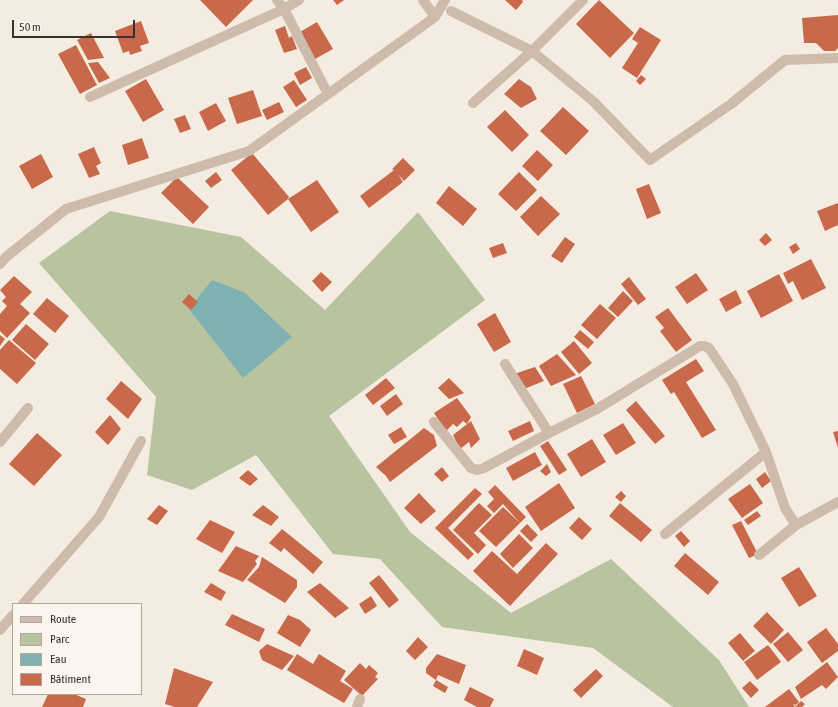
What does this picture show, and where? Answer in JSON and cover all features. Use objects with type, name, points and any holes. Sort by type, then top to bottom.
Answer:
[{"type":"street","points":[[278,0],[328,94]]},
{"type":"street","points":[[90,97],[284,9],[299,0]]},
{"type":"street","points":[[423,0],[435,17]]},
{"type":"street","points":[[0,264],[6,257],[66,209],[249,150],[435,17],[445,0]]},
{"type":"street","points":[[473,103],[532,51],[583,0]]},
{"type":"street","points":[[451,11],[532,51],[593,101],[650,160],[731,104],[785,60],[838,58]]},
{"type":"street","points":[[434,422],[472,468],[477,470],[484,468],[597,409],[700,346],[704,346],[709,348],[733,384],[766,452],[785,508],[796,525]]},
{"type":"street","points":[[505,364],[549,433]]},
{"type":"street","points":[[0,442],[28,408]]},
{"type":"street","points":[[24,603],[99,517],[141,441]]},
{"type":"street","points":[[665,534],[766,452]]},
{"type":"street","points":[[759,555],[796,525],[838,502]]},
{"type":"street","points":[[0,630],[12,617]]},
{"type":"green space","points":[[110,211],[241,237],[325,310],[418,212],[485,300],[329,416],[410,532],[511,613],[611,559],[719,660],[749,707],[673,707],[593,648],[442,627],[380,559],[333,554],[256,455],[192,490],[147,475],[156,397],[39,263]]},
{"type":"water","points":[[212,280],[245,293],[292,337],[243,378],[189,309]]},
{"type":"building","points":[[200,0],[253,0],[226,27]]},
{"type":"building","points":[[333,0],[344,0],[337,5]]},
{"type":"building","points":[[505,0],[522,0],[523,2],[516,10]]},
{"type":"building","points":[[599,0],[634,33],[610,58],[576,24]]},
{"type":"building","points":[[838,15],[838,48],[835,51],[824,51],[816,43],[804,43],[802,18]]},
{"type":"building","points":[[141,21],[149,43],[140,46],[142,51],[130,55],[129,51],[123,53],[115,31]]},
{"type":"building","points":[[317,22],[333,49],[315,59],[300,32]]},
{"type":"building","points":[[285,26],[289,38],[292,36],[297,49],[284,53],[275,30]]},
{"type":"building","points":[[640,27],[661,40],[637,78],[622,68],[638,43],[632,39]]},
{"type":"building","points":[[91,33],[104,58],[88,60],[77,40]]},
{"type":"building","points":[[76,45],[97,85],[80,94],[58,54]]},
{"type":"building","points":[[98,62],[110,78],[99,83],[88,63]]},
{"type":"building","points":[[306,67],[312,78],[300,85],[294,73]]},
{"type":"building","points":[[641,75],[646,79],[640,85],[636,81]]},
{"type":"building","points":[[146,79],[164,110],[143,122],[125,91]]},
{"type":"building","points":[[519,79],[531,87],[537,99],[521,108],[504,94]]},
{"type":"building","points":[[294,80],[307,100],[296,107],[283,87]]},
{"type":"building","points":[[253,90],[262,116],[237,124],[228,98]]},
{"type":"building","points":[[279,102],[284,112],[267,120],[262,110]]},
{"type":"building","points":[[216,103],[226,121],[208,131],[199,112]]},
{"type":"building","points":[[563,107],[589,131],[566,155],[540,131]]},
{"type":"building","points":[[505,110],[529,135],[512,152],[487,127]]},
{"type":"building","points":[[185,115],[191,129],[180,133],[174,119]]},
{"type":"building","points":[[142,138],[149,158],[128,165],[122,145]]},
{"type":"building","points":[[94,147],[101,163],[96,166],[100,174],[89,178],[78,154]]},
{"type":"building","points":[[537,150],[553,165],[538,181],[522,166]]},
{"type":"building","points":[[252,153],[289,197],[268,215],[231,170]]},
{"type":"building","points":[[41,154],[53,177],[32,189],[19,166]]},
{"type":"building","points":[[403,158],[415,170],[404,181],[398,174],[403,182],[369,208],[360,196],[394,170],[392,169]]},
{"type":"building","points":[[216,172],[222,180],[211,188],[205,181]]},
{"type":"building","points":[[519,172],[537,190],[516,211],[498,194]]},
{"type":"building","points":[[177,177],[209,207],[193,224],[161,193]]},
{"type":"building","points":[[317,180],[339,212],[311,232],[288,199]]},
{"type":"building","points":[[649,184],[661,213],[647,219],[636,189]]},
{"type":"building","points":[[449,186],[477,209],[463,226],[436,203]]},
{"type":"building","points":[[541,196],[560,214],[538,236],[520,217]]},
{"type":"building","points":[[838,203],[838,225],[825,231],[817,211]]},
{"type":"building","points":[[766,233],[772,240],[765,246],[759,240]]},
{"type":"building","points":[[565,237],[575,244],[562,263],[551,256]]},
{"type":"building","points":[[503,243],[507,253],[493,258],[489,248]]},
{"type":"building","points":[[796,243],[800,249],[793,254],[789,247]]},
{"type":"building","points":[[811,259],[826,288],[802,300],[793,281],[788,284],[783,273]]},
{"type":"building","points":[[321,272],[332,282],[322,292],[312,281]]},
{"type":"building","points":[[696,273],[708,290],[687,304],[675,287]]},
{"type":"building","points":[[779,274],[793,301],[761,318],[747,291]]},
{"type":"building","points":[[14,276],[32,292],[20,304],[30,313],[7,338],[0,331],[0,314],[7,306],[2,301],[6,297],[0,290]]},
{"type":"building","points":[[629,277],[646,299],[638,305],[621,284]]},
{"type":"building","points":[[736,290],[742,303],[726,312],[719,299]]},
{"type":"building","points":[[623,291],[633,301],[618,317],[608,308]]},
{"type":"building","points":[[189,294],[198,302],[191,310],[182,302]]},
{"type":"building","points":[[47,298],[69,316],[55,333],[33,314]]},
{"type":"building","points":[[600,304],[616,318],[597,339],[581,325]]},
{"type":"building","points":[[668,308],[692,340],[676,352],[660,331],[664,328],[655,317]]},
{"type":"building","points":[[495,313],[511,342],[494,352],[477,324]]},
{"type":"building","points":[[26,324],[49,344],[35,360],[12,340]]},
{"type":"building","points":[[580,330],[594,342],[588,349],[574,337]]},
{"type":"building","points":[[0,335],[5,339],[0,346]]},
{"type":"building","points":[[9,340],[36,363],[17,384],[0,369],[0,350]]},
{"type":"building","points":[[574,341],[592,363],[579,374],[561,352]]},
{"type":"building","points":[[557,354],[576,375],[551,386],[539,366]]},
{"type":"building","points":[[696,359],[704,371],[686,382],[716,430],[702,438],[674,392],[671,394],[662,380]]},
{"type":"building","points":[[535,367],[544,381],[524,389],[514,374]]},
{"type":"building","points":[[581,376],[595,404],[577,413],[563,384]]},
{"type":"building","points":[[386,378],[395,388],[373,405],[365,395]]},
{"type":"building","points":[[449,378],[464,393],[449,399],[438,388]]},
{"type":"building","points":[[121,381],[142,399],[128,419],[106,399]]},
{"type":"building","points":[[396,394],[403,404],[387,416],[380,406]]},
{"type":"building","points":[[457,398],[471,417],[467,424],[463,421],[457,427],[453,424],[446,431],[434,413]]},
{"type":"building","points":[[636,401],[665,436],[655,444],[626,410]]},
{"type":"building","points":[[110,415],[121,429],[108,445],[95,432]]},
{"type":"building","points":[[471,421],[480,439],[471,448],[469,442],[460,449],[453,435]]},
{"type":"building","points":[[530,421],[534,431],[513,441],[508,431]]},
{"type":"building","points":[[623,423],[636,443],[616,455],[603,435]]},
{"type":"building","points":[[401,427],[407,437],[394,444],[388,435]]},
{"type":"building","points":[[424,428],[434,435],[437,446],[390,482],[376,467]]},
{"type":"building","points":[[838,431],[838,448],[833,432]]},
{"type":"building","points":[[37,433],[62,455],[34,486],[9,464]]},
{"type":"building","points":[[592,439],[606,462],[581,477],[567,454]]},
{"type":"building","points":[[548,441],[567,470],[559,475],[540,446]]},
{"type":"building","points":[[535,452],[542,465],[513,481],[506,468]]},
{"type":"building","points":[[547,464],[551,472],[546,476],[540,471]]},
{"type":"building","points":[[442,467],[449,476],[442,482],[434,474]]},
{"type":"building","points":[[248,470],[258,479],[250,486],[239,478]]},
{"type":"building","points":[[765,472],[771,481],[762,488],[756,479]]},
{"type":"building","points":[[559,483],[575,508],[541,531],[525,507]]},
{"type":"building","points":[[750,484],[763,503],[742,518],[728,499]]},
{"type":"building","points":[[495,485],[526,517],[520,523],[503,504],[494,513],[487,506],[494,499],[488,492]]},
{"type":"building","points":[[475,488],[482,494],[448,528],[474,554],[468,560],[435,528]]},
{"type":"building","points":[[621,491],[626,496],[621,502],[615,497]]},
{"type":"building","points":[[419,493],[436,511],[421,524],[404,508]]},
{"type":"building","points":[[479,503],[492,515],[474,533],[486,545],[478,554],[453,530]]},
{"type":"building","points":[[620,503],[652,530],[641,542],[609,516]]},
{"type":"building","points":[[159,505],[168,511],[157,525],[147,519]]},
{"type":"building","points":[[263,505],[279,517],[271,526],[252,515]]},
{"type":"building","points":[[503,507],[520,523],[496,547],[479,531]]},
{"type":"building","points":[[757,511],[761,516],[748,525],[744,520]]},
{"type":"building","points":[[579,517],[592,529],[582,540],[569,528]]},
{"type":"building","points":[[210,520],[235,532],[222,553],[196,539]]},
{"type":"building","points":[[741,521],[758,554],[749,558],[732,525]]},
{"type":"building","points":[[527,524],[538,535],[531,542],[520,531]]},
{"type":"building","points":[[282,529],[323,562],[313,574],[284,548],[281,552],[269,543]]},
{"type":"building","points":[[681,531],[690,541],[684,547],[675,536]]},
{"type":"building","points":[[519,534],[533,548],[513,568],[500,554]]},
{"type":"building","points":[[546,543],[558,554],[510,606],[473,571],[492,551],[517,574]]},
{"type":"building","points":[[236,546],[259,556],[255,561],[257,564],[243,582],[218,571]]},
{"type":"building","points":[[685,553],[719,582],[708,595],[674,566]]},
{"type":"building","points":[[262,557],[297,580],[297,587],[285,603],[247,580],[259,567]]},
{"type":"building","points":[[799,567],[817,596],[799,607],[781,578]]},
{"type":"building","points":[[379,575],[399,600],[389,608],[369,583]]},
{"type":"building","points":[[211,583],[226,592],[221,601],[204,592]]},
{"type":"building","points":[[320,583],[349,608],[335,618],[307,592]]},
{"type":"building","points":[[371,596],[377,606],[365,614],[359,604]]},
{"type":"building","points":[[767,612],[784,630],[771,644],[753,626]]},
{"type":"building","points":[[232,614],[265,629],[259,642],[225,625]]},
{"type":"building","points":[[288,615],[300,620],[311,630],[300,647],[277,633]]},
{"type":"building","points":[[826,628],[838,644],[838,651],[822,663],[807,642]]},
{"type":"building","points":[[788,632],[803,650],[788,662],[773,644]]},
{"type":"building","points":[[740,633],[755,651],[743,661],[728,643]]},
{"type":"building","points":[[418,637],[428,647],[415,660],[406,651]]},
{"type":"building","points":[[267,644],[294,656],[282,670],[262,660],[259,651]]},
{"type":"building","points":[[768,645],[781,662],[757,680],[744,662]]},
{"type":"building","points":[[524,649],[544,658],[537,675],[517,666]]},
{"type":"building","points":[[297,654],[313,664],[319,654],[346,671],[340,681],[353,689],[344,703],[287,670]]},
{"type":"building","points":[[437,654],[466,665],[459,684],[438,675],[436,680],[426,673],[426,668]]},
{"type":"building","points":[[827,662],[838,677],[826,689],[822,685],[801,699],[795,687]]},
{"type":"building","points":[[360,663],[366,669],[369,665],[378,673],[375,677],[378,679],[362,696],[344,680]]},
{"type":"building","points":[[174,668],[213,682],[197,707],[175,707],[165,704]]},
{"type":"building","points":[[596,669],[603,676],[581,698],[573,690]]},
{"type":"building","points":[[436,680],[448,687],[445,693],[433,686]]},
{"type":"building","points":[[750,681],[759,690],[751,698],[742,688]]},
{"type":"building","points":[[470,687],[494,699],[490,707],[477,707],[464,700]]},
{"type":"building","points":[[789,689],[799,702],[796,705],[793,704],[795,706],[794,707],[765,707]]},
{"type":"building","points":[[48,695],[76,695],[86,699],[83,707],[42,707]]},
{"type":"building","points":[[801,701],[805,704],[802,707],[795,707]]}]
